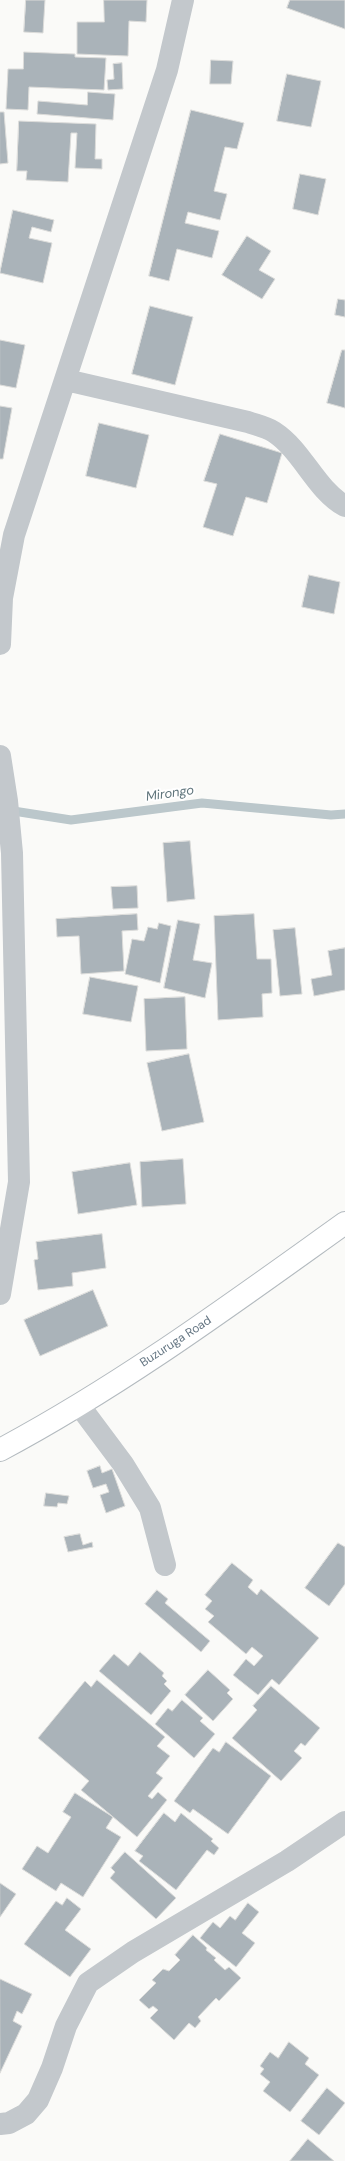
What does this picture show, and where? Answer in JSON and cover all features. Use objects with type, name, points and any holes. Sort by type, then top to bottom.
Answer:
[{"type":"main road","name":"Buzuruga Road","points":[[0,1450],[79,1405],[198,1329],[345,1223]]},
{"type":"street","points":[[0,644],[2,598],[14,535],[167,70],[183,0]]},
{"type":"street","points":[[66,380],[248,422],[266,428],[285,442],[329,493],[345,506]]},
{"type":"street","points":[[0,756],[7,801],[12,853],[19,1182],[0,1294]]},
{"type":"street","points":[[79,1405],[123,1464],[150,1508],[165,1564]]},
{"type":"street","points":[[0,2124],[9,2124],[26,2114],[38,2100],[52,2068],[66,2026],[88,1983],[133,1952],[287,1861],[345,1822]]},
{"type":"building","points":[[26,0],[45,0],[43,33],[24,32]]},
{"type":"building","points":[[104,0],[147,0],[146,22],[129,21],[128,56],[77,54],[77,22],[104,22]]},
{"type":"building","points":[[290,0],[345,0],[345,29],[287,8]]},
{"type":"building","points":[[24,52],[75,54],[75,57],[106,58],[104,90],[29,87],[28,110],[6,109],[8,69],[23,69]]},
{"type":"building","points":[[211,60],[233,61],[231,84],[210,84]]},
{"type":"building","points":[[122,63],[123,89],[108,90],[107,80],[114,79],[113,64]]},
{"type":"building","points":[[287,74],[321,81],[311,127],[277,121]]},
{"type":"building","points":[[88,92],[115,94],[113,120],[37,114],[38,101],[87,105]]},
{"type":"building","points":[[191,110],[244,123],[237,149],[225,147],[214,191],[227,194],[220,220],[188,212],[185,223],[219,231],[212,258],[177,249],[169,281],[149,276]]},
{"type":"building","points":[[0,112],[4,112],[8,163],[0,164]]},
{"type":"building","points":[[19,121],[96,124],[95,159],[102,159],[102,169],[75,168],[77,133],[71,133],[68,182],[26,180],[27,171],[17,171]]},
{"type":"building","points":[[300,174],[326,179],[318,215],[293,209]]},
{"type":"building","points":[[13,210],[54,220],[51,232],[32,227],[29,238],[52,243],[43,283],[0,273]]},
{"type":"building","points":[[247,236],[271,251],[259,270],[275,279],[262,299],[222,275]]},
{"type":"building","points":[[338,299],[345,300],[345,317],[335,315]]},
{"type":"building","points":[[150,306],[193,317],[175,385],[132,374]]},
{"type":"building","points":[[0,340],[25,345],[16,388],[0,385]]},
{"type":"building","points":[[342,350],[345,350],[345,408],[327,403]]},
{"type":"building","points":[[0,406],[12,408],[3,459],[0,459]]},
{"type":"building","points":[[99,423],[149,435],[136,488],[86,476]]},
{"type":"building","points":[[220,434],[282,453],[267,503],[246,497],[233,536],[203,527],[217,484],[204,481]]},
{"type":"building","points":[[309,575],[340,582],[334,614],[302,607]]},
{"type":"building","points":[[190,841],[195,899],[167,902],[163,843]]},
{"type":"building","points":[[137,886],[138,908],[113,909],[111,887]]},
{"type":"building","points":[[137,914],[138,930],[122,931],[124,971],[81,974],[79,936],[57,937],[56,919]]},
{"type":"building","points":[[254,914],[257,959],[271,959],[272,993],[262,994],[263,1017],[218,1020],[214,916]]},
{"type":"building","points":[[178,920],[200,924],[193,960],[212,963],[205,998],[164,988]]},
{"type":"building","points":[[159,923],[171,926],[160,983],[125,974],[132,939],[144,941],[148,927],[157,929]]},
{"type":"building","points":[[295,928],[302,994],[280,996],[273,930]]},
{"type":"building","points":[[345,948],[345,990],[314,996],[311,979],[332,975],[328,951]]},
{"type":"building","points":[[90,977],[138,986],[131,1022],[83,1014]]},
{"type":"building","points":[[185,997],[187,1049],[146,1051],[144,999]]},
{"type":"building","points":[[189,1054],[204,1122],[162,1131],[147,1063]]},
{"type":"building","points":[[183,1159],[186,1204],[142,1207],[140,1162]]},
{"type":"building","points":[[130,1163],[137,1205],[78,1214],[72,1172]]},
{"type":"building","points":[[102,1234],[106,1268],[72,1273],[73,1286],[38,1290],[34,1260],[38,1259],[36,1242]]},
{"type":"building","points":[[93,1290],[108,1326],[40,1356],[24,1320]]},
{"type":"building","points":[[100,1466],[102,1473],[112,1469],[125,1506],[106,1513],[100,1495],[109,1492],[106,1484],[93,1488],[87,1471]]},
{"type":"building","points":[[46,1493],[69,1496],[67,1504],[58,1503],[57,1507],[44,1506]]},
{"type":"building","points":[[80,1534],[83,1545],[92,1542],[93,1547],[68,1552],[64,1537]]},
{"type":"building","points":[[338,1543],[345,1547],[345,1584],[329,1606],[305,1588]]},
{"type":"building","points":[[232,1563],[253,1580],[248,1587],[257,1595],[261,1589],[319,1638],[279,1685],[272,1679],[258,1695],[233,1675],[246,1659],[254,1666],[263,1656],[252,1647],[246,1654],[208,1622],[214,1616],[205,1609],[212,1601],[205,1595]]},
{"type":"building","points":[[157,1590],[168,1599],[165,1603],[210,1641],[201,1652],[145,1604]]},
{"type":"building","points":[[140,1652],[164,1673],[162,1676],[167,1681],[164,1684],[171,1691],[151,1715],[99,1671],[114,1654],[128,1666]]},
{"type":"building","points":[[208,1670],[230,1690],[227,1693],[233,1699],[213,1721],[185,1695]]},
{"type":"building","points":[[97,1680],[165,1737],[157,1746],[170,1756],[156,1773],[163,1778],[148,1796],[152,1799],[158,1792],[167,1800],[137,1837],[81,1790],[89,1781],[38,1738],[85,1681],[91,1687]]},
{"type":"building","points":[[271,1686],[320,1728],[305,1746],[301,1743],[294,1751],[302,1758],[281,1781],[232,1738],[257,1710],[253,1706]]},
{"type":"building","points":[[182,1700],[203,1718],[200,1721],[215,1734],[194,1758],[155,1724],[168,1708],[172,1711]]},
{"type":"building","points":[[226,1742],[271,1776],[228,1834],[193,1809],[190,1813],[174,1801],[213,1748],[219,1752]]},
{"type":"building","points":[[75,1793],[113,1817],[106,1828],[121,1837],[83,1897],[61,1883],[56,1891],[22,1869],[37,1846],[48,1853],[71,1817],[63,1812]]},
{"type":"building","points":[[164,1813],[175,1822],[181,1813],[213,1839],[211,1841],[219,1848],[214,1855],[207,1850],[176,1890],[139,1861],[143,1856],[135,1851]]},
{"type":"building","points":[[125,1852],[176,1898],[156,1919],[110,1878],[115,1872],[111,1868]]},
{"type":"building","points":[[0,1883],[16,1894],[0,1917]]},
{"type":"building","points":[[67,1898],[81,1909],[65,1930],[91,1949],[70,1977],[24,1944],[56,1901],[62,1905]]},
{"type":"building","points":[[248,1903],[259,1912],[242,1933],[255,1943],[236,1967],[200,1938],[213,1922],[220,1928],[230,1916],[235,1920]]},
{"type":"building","points":[[193,1935],[207,1948],[206,1950],[216,1958],[214,1960],[225,1970],[229,1967],[241,1978],[219,2001],[216,1998],[198,2017],[201,2021],[195,2028],[189,2023],[174,2040],[150,2018],[158,2010],[153,2006],[149,2009],[139,2000],[156,1983],[152,1980],[163,1969],[169,1971],[180,1960],[175,1955]]},
{"type":"building","points":[[0,1979],[32,1994],[22,2014],[17,2011],[13,2021],[22,2026],[0,2073]]},
{"type":"building","points":[[289,2042],[309,2058],[305,2064],[319,2075],[290,2112],[263,2091],[270,2082],[260,2074],[264,2069],[260,2066],[270,2052],[278,2058]]},
{"type":"building","points":[[327,2088],[345,2103],[319,2135],[301,2121]]},
{"type":"building","points":[[308,2139],[334,2161],[290,2161]]},
{"type":"waterway","name":"Mirongo","points":[[7,810],[71,820],[202,803],[331,815],[345,814]]}]
